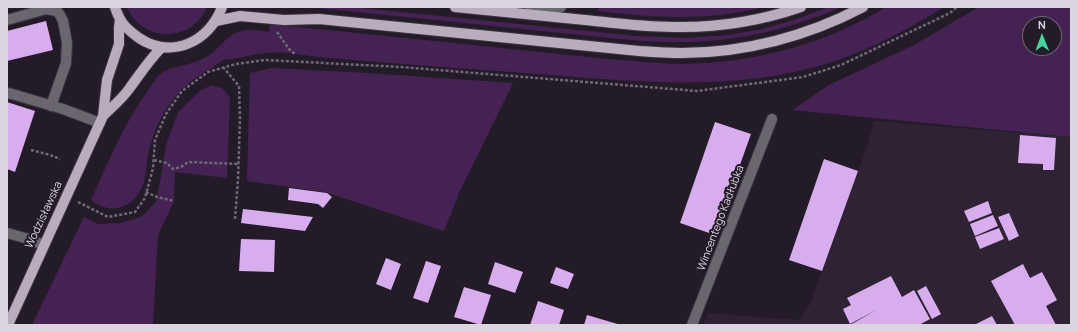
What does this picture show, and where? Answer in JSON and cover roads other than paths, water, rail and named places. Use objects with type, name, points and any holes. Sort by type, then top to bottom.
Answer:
[{"type":"main road","points":[[115,7],[120,19],[131,32],[146,42],[162,47],[178,46],[193,42],[206,33],[216,21],[222,7]]},
{"type":"main road","points":[[455,7],[651,26],[692,27],[733,24],[770,16],[801,7]]},
{"type":"main road","points":[[216,21],[240,16],[284,20],[319,19],[631,50],[681,53],[742,48],[782,39],[801,34],[863,7]]},
{"type":"main road","name":"Wodzisławska","points":[[8,325],[102,119],[107,80],[118,51],[120,19]]},
{"type":"main road","name":"Wodzisławska","points":[[102,119],[129,90],[153,55],[162,47]]},
{"type":"street","points":[[520,14],[561,7]]},
{"type":"street","points":[[7,20],[46,9],[56,11],[60,15],[63,21],[67,43],[67,55],[51,106]]},
{"type":"street","points":[[7,93],[102,119]]},
{"type":"street","name":"Wincentego Kadłubka","points":[[692,325],[772,119]]},
{"type":"street","points":[[7,233],[44,245]]}]
